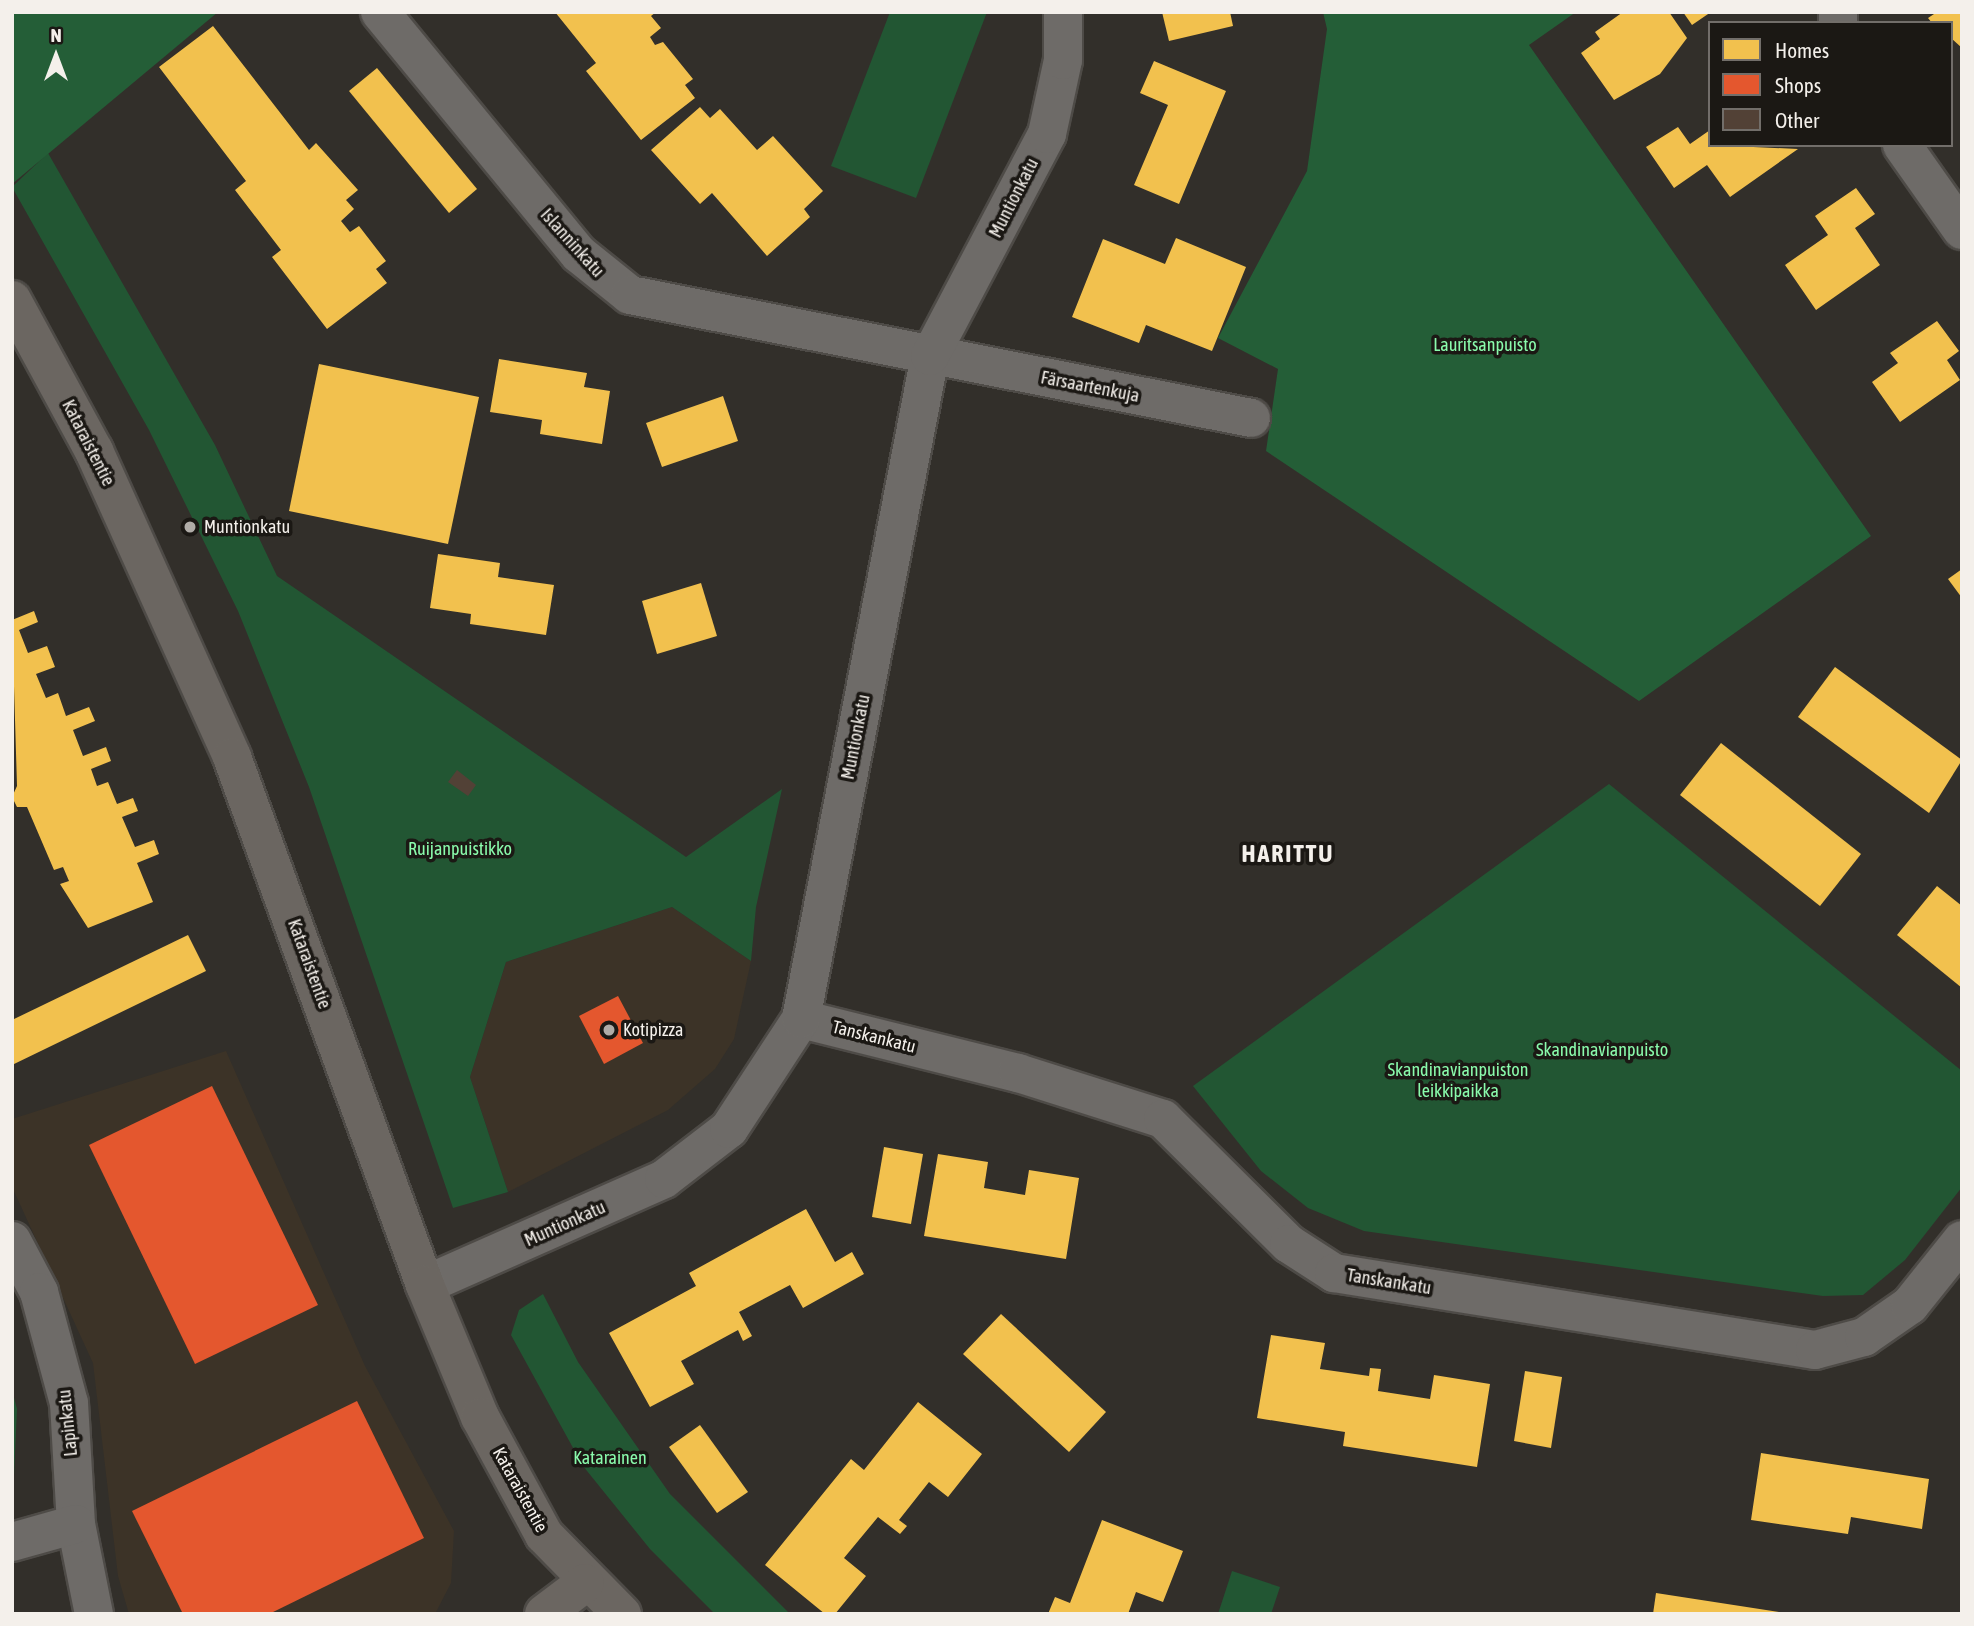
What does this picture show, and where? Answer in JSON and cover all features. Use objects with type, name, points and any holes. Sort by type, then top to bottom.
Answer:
[{"type":"street","name":"Islanninkatu","points":[[380,12],[605,281],[671,308],[930,356]]},
{"type":"street","name":"Muntionkatu","points":[[425,1285],[664,1179],[729,1129],[801,1019],[930,356],[1047,134],[1063,60],[1063,12]]},
{"type":"street","points":[[1903,147],[1962,230]]},
{"type":"street","name":"Kataraistentie","points":[[12,300],[94,451],[232,757],[425,1285],[480,1417],[544,1535],[585,1583],[621,1614]]},
{"type":"street","name":"Färsaartenkuja","points":[[930,356],[1251,418]]},
{"type":"street","name":"Tanskankatu","points":[[801,1019],[1018,1073],[1163,1119],[1289,1244],[1334,1273],[1815,1350],[1864,1337],[1910,1306],[1962,1240]]},
{"type":"street","name":"Lapinkatu","points":[[12,1241],[38,1292],[69,1403],[76,1524],[94,1614]]},
{"type":"street","points":[[12,1542],[76,1524]]},
{"type":"street","points":[[544,1614],[585,1583]]},
{"type":"shaded area","points":[[672,907],[751,961],[734,1039],[715,1069],[668,1110],[508,1192],[470,1077],[506,962]]},
{"type":"shaded area","points":[[226,1051],[365,1366],[454,1531],[451,1583],[435,1614],[129,1614],[118,1576],[93,1363],[12,1187],[12,1119]]},
{"type":"green space","points":[[12,12],[218,12],[12,184]]},
{"type":"green space","points":[[890,12],[987,12],[916,198],[831,166]]},
{"type":"green space","name":"Lauritsanpuisto","points":[[1323,12],[1576,12],[1529,45],[1871,536],[1639,701],[1266,451],[1278,369],[1218,338],[1307,171],[1327,29]]},
{"type":"green space","name":"Ruijanpuistikko","points":[[48,153],[215,445],[277,576],[686,857],[782,789],[756,907],[751,961],[672,907],[506,962],[470,1077],[508,1192],[453,1208],[309,787],[238,611],[149,430],[12,187]]},
{"type":"green space","name":"Skandinavianpuisto","points":[[1609,784],[1962,1071],[1962,1187],[1905,1260],[1863,1295],[1823,1296],[1364,1231],[1308,1208],[1261,1171],[1193,1086]]},
{"type":"green space","name":"Katarainen","points":[[543,1294],[578,1362],[670,1494],[790,1614],[715,1614],[650,1549],[583,1466],[511,1335],[519,1310]]},
{"type":"green space","points":[[12,1390],[17,1409],[12,1520]]},
{"type":"green space","points":[[1232,1571],[1280,1587],[1271,1614],[1218,1614]]},
{"type":"building: Homes","points":[[555,12],[656,12],[651,16],[661,28],[650,37],[655,45],[663,42],[693,79],[685,85],[695,98],[641,140],[586,71],[596,63]]},
{"type":"building: Homes","points":[[1162,12],[1230,12],[1233,26],[1169,41]]},
{"type":"building: Homes","points":[[1623,12],[1669,12],[1687,38],[1660,74],[1614,100],[1581,53],[1600,39],[1595,32]]},
{"type":"building: Homes","points":[[1683,12],[1711,12],[1692,25]]},
{"type":"building: Homes","points":[[1937,12],[1962,12],[1962,48],[1953,40],[1953,21],[1930,21],[1928,18]]},
{"type":"building: Homes","points":[[213,26],[309,150],[316,143],[358,190],[346,200],[354,209],[341,221],[350,232],[359,226],[386,261],[376,269],[387,283],[327,329],[272,257],[281,250],[235,190],[246,181],[159,67]]},
{"type":"building: Homes","points":[[1154,61],[1226,91],[1179,204],[1134,185],[1168,105],[1140,93]]},
{"type":"building: Homes","points":[[377,68],[477,189],[449,213],[349,91]]},
{"type":"building: Homes","points":[[700,107],[710,118],[720,109],[757,150],[773,136],[823,191],[804,209],[810,217],[767,256],[712,193],[700,204],[651,150]]},
{"type":"building: Homes","points":[[1678,127],[1690,144],[1708,131],[1708,147],[1798,149],[1730,197],[1707,165],[1674,188],[1646,147]]},
{"type":"building: Homes","points":[[1856,188],[1875,214],[1855,228],[1880,265],[1816,310],[1785,265],[1828,235],[1815,216]]},
{"type":"building: Homes","points":[[1176,238],[1246,267],[1212,351],[1146,325],[1139,343],[1072,317],[1103,239],[1165,264]]},
{"type":"building: Homes","points":[[1937,321],[1959,351],[1947,360],[1960,380],[1900,422],[1872,382],[1898,363],[1890,353]]},
{"type":"building: Homes","points":[[499,359],[587,373],[584,387],[610,391],[602,444],[540,434],[542,420],[490,412]]},
{"type":"building: Homes","points":[[319,364],[479,397],[448,544],[289,511]]},
{"type":"building: Homes","points":[[723,396],[738,441],[662,467],[646,423]]},
{"type":"building: Homes","points":[[438,554],[500,563],[498,577],[554,585],[546,635],[470,624],[471,614],[430,608]]},
{"type":"building: Homes","points":[[1962,569],[1962,598],[1948,579]]},
{"type":"building: Homes","points":[[701,583],[717,636],[657,654],[642,601]]},
{"type":"building: Homes","points":[[34,611],[38,622],[19,630],[28,653],[47,646],[55,667],[36,674],[46,698],[58,693],[66,716],[89,707],[95,721],[73,730],[83,756],[106,747],[111,761],[91,769],[97,786],[108,782],[117,804],[133,798],[138,811],[122,817],[135,847],[154,840],[159,854],[137,863],[153,902],[88,928],[60,884],[69,881],[63,867],[54,870],[27,807],[17,807],[12,797],[17,786],[12,620]]},
{"type":"building: Homes","points":[[1835,667],[1962,760],[1929,813],[1798,717]]},
{"type":"building: Homes","points":[[1721,743],[1861,854],[1820,906],[1680,795]]},
{"type":"building: Homes","points":[[1937,886],[1962,906],[1962,988],[1897,935]]},
{"type":"building: Homes","points":[[188,935],[206,971],[12,1065],[12,1020]]},
{"type":"building: Homes","points":[[884,1147],[923,1154],[911,1224],[872,1217]]},
{"type":"building: Homes","points":[[938,1154],[988,1162],[984,1188],[1025,1195],[1029,1170],[1079,1178],[1066,1259],[924,1236]]},
{"type":"building: Homes","points":[[806,1209],[835,1262],[852,1252],[864,1274],[803,1308],[790,1285],[739,1312],[752,1336],[743,1341],[738,1330],[681,1361],[694,1384],[650,1407],[609,1333],[696,1286],[689,1273]]},
{"type":"building: Homes","points":[[1001,1314],[1106,1412],[1069,1452],[963,1354]]},
{"type":"building: Homes","points":[[1271,1335],[1325,1343],[1320,1369],[1369,1376],[1370,1368],[1381,1369],[1378,1391],[1430,1399],[1434,1375],[1490,1384],[1477,1467],[1343,1446],[1345,1432],[1257,1418]]},
{"type":"building: Homes","points":[[1525,1371],[1562,1377],[1551,1448],[1514,1441]]},
{"type":"building: Homes","points":[[918,1402],[982,1454],[948,1497],[929,1482],[899,1520],[907,1526],[900,1534],[878,1517],[844,1558],[866,1576],[835,1614],[825,1614],[765,1565],[851,1459],[864,1470]]},
{"type":"building: Homes","points":[[700,1425],[748,1492],[717,1513],[669,1447]]},
{"type":"building: Homes","points":[[1761,1453],[1929,1479],[1922,1529],[1851,1517],[1848,1534],[1751,1520]]},
{"type":"building: Homes","points":[[1102,1520],[1183,1551],[1163,1602],[1136,1592],[1128,1614],[1048,1614],[1055,1597],[1070,1603]]},
{"type":"building: Homes","points":[[1656,1593],[1779,1612],[1779,1614],[1653,1614]]},
{"type":"building: Shops","points":[[618,996],[643,1043],[604,1064],[579,1016]]},
{"type":"building: Shops","points":[[212,1086],[318,1305],[195,1364],[89,1145]]},
{"type":"building: Shops","points":[[357,1401],[424,1538],[269,1614],[183,1614],[132,1511]]},
{"type":"building: Other","points":[[457,770],[476,785],[468,796],[448,782]]},
{"type":"place","name":"Muntionkatu","points":[[190,527]]},
{"type":"place","name":"Kotipizza","points":[[609,1030]]},
{"type":"district","name":"HARITTU","points":[[1288,854]]},
{"type":"park label","name":"Skandinavianpuiston leikkipaikka","points":[[1458,1081]]}]
